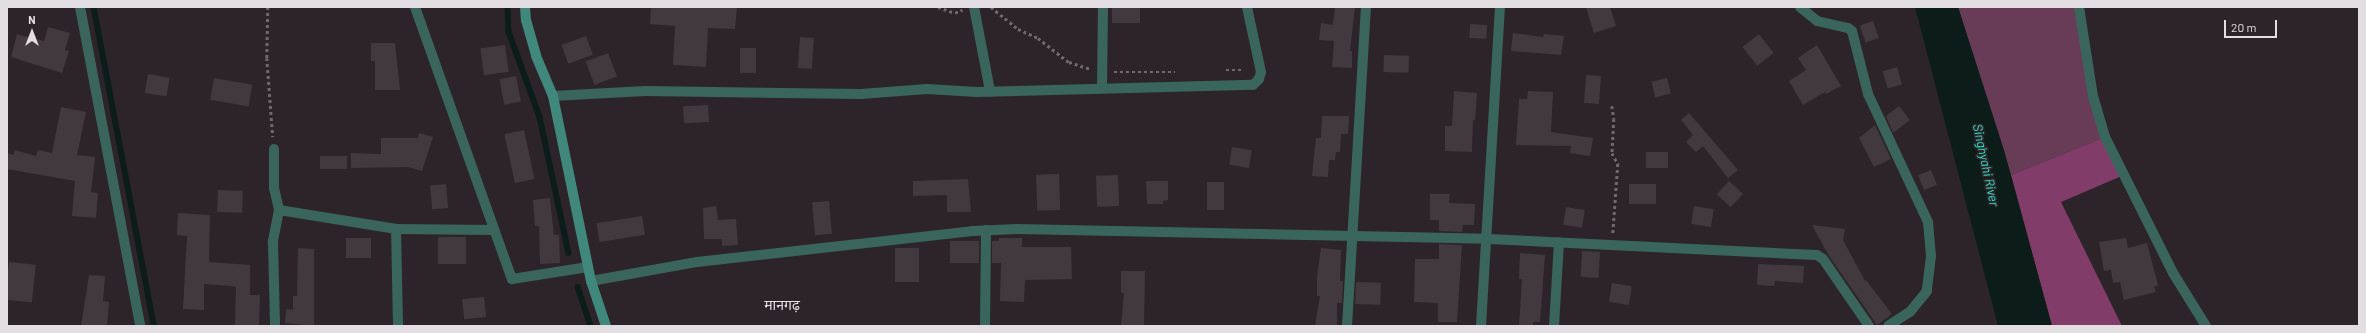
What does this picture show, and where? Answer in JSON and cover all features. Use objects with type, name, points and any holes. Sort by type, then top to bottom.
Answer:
[{"type":"street","points":[[80,7],[140,326]]},
{"type":"street","points":[[415,7],[512,279],[588,267]]},
{"type":"street","points":[[525,7],[526,20],[536,56],[553,96],[591,281],[606,326]]},
{"type":"street","points":[[1102,88],[1103,7]]},
{"type":"street","points":[[553,96],[645,91],[861,94],[927,89],[990,91],[1253,84],[1259,79],[1261,72],[1247,7]]},
{"type":"street","points":[[1347,326],[1366,7]]},
{"type":"street","points":[[1481,326],[1488,239],[1500,7]]},
{"type":"street","points":[[1800,7],[1817,21],[1848,28],[1852,31],[1868,94],[1928,222],[1931,256],[1927,291],[1912,311],[1888,326]]},
{"type":"street","points":[[2079,7],[2093,96],[2105,137],[2173,274],[2206,326]]},
{"type":"street","points":[[970,8],[990,91]]},
{"type":"street","points":[[274,149],[274,188],[279,210],[273,242],[275,326]]},
{"type":"street","points":[[279,210],[396,229],[494,230]]},
{"type":"street","points":[[396,229],[398,326]]},
{"type":"street","points":[[985,326],[986,230]]},
{"type":"street","points":[[591,281],[697,262],[986,230],[1488,239],[1817,255],[1823,258],[1869,326]]},
{"type":"street","points":[[1554,326],[1559,242]]},
{"type":"path","points":[[268,7],[267,58],[274,149]]},
{"type":"path","points":[[938,7],[955,13],[970,8]]},
{"type":"path","points":[[991,7],[1013,25],[1038,38],[1069,62],[1102,71],[1182,72]]},
{"type":"path","points":[[1219,70],[1261,72]]},
{"type":"path","points":[[1612,106],[1614,119],[1612,153],[1618,164],[1612,245]]},
{"type":"shaded area","points":[[1958,7],[2079,7],[2105,137],[2011,175]]},
{"type":"shaded area","points":[[2105,137],[2124,175],[2061,202],[2122,326],[2052,326],[2011,175]]},
{"type":"water","name":"Singhyahi River","points":[[1915,7],[1958,7],[2004,150],[2052,326],[1998,326]]},
{"type":"building","points":[[651,7],[737,7],[735,29],[708,28],[706,67],[673,65],[675,26],[650,24]]},
{"type":"building","points":[[1112,7],[1140,7],[1140,23],[1112,23]]},
{"type":"building","points":[[1335,7],[1355,7],[1350,51],[1352,51],[1352,68],[1332,67],[1334,41],[1319,40],[1321,23],[1333,25]]},
{"type":"building","points":[[1586,7],[1610,7],[1616,26],[1594,33]]},
{"type":"building","points":[[1873,21],[1879,38],[1866,43],[1860,26]]},
{"type":"building","points":[[1470,24],[1487,25],[1486,39],[1469,38]]},
{"type":"building","points":[[48,27],[70,33],[65,50],[69,51],[62,73],[11,57],[17,34],[44,41]]},
{"type":"building","points":[[1513,33],[1543,37],[1544,34],[1564,36],[1561,55],[1511,51]]},
{"type":"building","points":[[1759,34],[1774,53],[1757,66],[1742,47]]},
{"type":"building","points":[[586,36],[593,55],[568,64],[562,45]]},
{"type":"building","points":[[800,37],[814,38],[812,69],[798,68]]},
{"type":"building","points":[[371,43],[395,43],[400,90],[375,90],[375,61],[371,61]]},
{"type":"building","points":[[505,45],[509,72],[484,75],[480,48]]},
{"type":"building","points":[[1817,45],[1841,86],[1826,94],[1825,92],[1803,105],[1789,81],[1806,70],[1798,58]]},
{"type":"building","points":[[740,48],[756,48],[756,73],[740,73]]},
{"type":"building","points":[[608,53],[617,76],[595,85],[586,62]]},
{"type":"building","points":[[1384,55],[1409,56],[1408,73],[1383,72]]},
{"type":"building","points":[[1897,67],[1902,84],[1888,88],[1883,71]]},
{"type":"building","points":[[148,74],[170,78],[166,97],[145,93]]},
{"type":"building","points":[[1586,75],[1601,76],[1599,104],[1584,103]]},
{"type":"building","points":[[516,76],[521,102],[504,105],[499,79]]},
{"type":"building","points":[[214,78],[252,85],[249,106],[210,100]]},
{"type":"building","points":[[1667,78],[1671,94],[1655,97],[1651,82]]},
{"type":"building","points":[[1454,91],[1477,93],[1475,120],[1473,120],[1472,152],[1445,151],[1445,126],[1452,126]]},
{"type":"building","points":[[1528,91],[1553,92],[1551,132],[1593,138],[1590,156],[1570,153],[1571,146],[1516,145],[1519,99],[1527,99]]},
{"type":"building","points":[[708,105],[709,122],[684,123],[683,106]]},
{"type":"building","points":[[1899,106],[1910,120],[1893,133],[1886,116]]},
{"type":"building","points":[[61,107],[86,112],[77,155],[95,157],[91,192],[98,193],[96,218],[72,216],[75,181],[7,169],[7,153],[13,155],[15,150],[36,156],[38,150],[52,153]]},
{"type":"building","points":[[1689,113],[1738,170],[1728,178],[1703,146],[1696,152],[1686,142],[1693,135],[1681,120]]},
{"type":"building","points":[[1322,116],[1349,116],[1348,134],[1341,134],[1340,152],[1336,152],[1335,160],[1329,160],[1328,177],[1312,176],[1316,138],[1321,138]]},
{"type":"building","points":[[1875,125],[1891,159],[1874,167],[1859,138]]},
{"type":"building","points":[[524,130],[534,179],[515,183],[504,134]]},
{"type":"building","points":[[419,133],[433,137],[422,171],[408,167],[351,168],[351,153],[381,154],[381,138],[418,138]]},
{"type":"building","points":[[1232,147],[1252,150],[1249,168],[1229,165]]},
{"type":"building","points":[[1646,152],[1668,152],[1668,168],[1646,168]]},
{"type":"building","points":[[320,156],[347,156],[347,169],[320,169]]},
{"type":"building","points":[[1931,170],[1937,185],[1924,190],[1918,175]]},
{"type":"building","points":[[1059,174],[1060,210],[1037,211],[1036,175]]},
{"type":"building","points":[[1118,175],[1119,206],[1097,207],[1096,176]]},
{"type":"building","points":[[968,179],[971,212],[947,212],[947,195],[913,196],[913,181]]},
{"type":"building","points":[[1146,181],[1168,181],[1168,200],[1163,201],[1163,204],[1147,204]]},
{"type":"building","points":[[1729,181],[1743,194],[1731,207],[1717,194]]},
{"type":"building","points":[[1207,182],[1224,182],[1224,210],[1207,210]]},
{"type":"building","points":[[446,184],[448,208],[432,209],[430,185]]},
{"type":"building","points":[[1629,184],[1656,184],[1656,204],[1629,204]]},
{"type":"building","points":[[218,190],[243,191],[242,213],[217,212]]},
{"type":"building","points":[[1430,194],[1450,194],[1449,203],[1475,204],[1474,225],[1463,225],[1462,232],[1439,231],[1439,220],[1430,220]]},
{"type":"building","points":[[550,198],[554,235],[559,235],[560,263],[540,264],[539,226],[535,226],[533,200]]},
{"type":"building","points":[[829,201],[832,234],[815,235],[812,202]]},
{"type":"building","points":[[716,206],[718,220],[736,219],[738,245],[722,246],[722,239],[704,239],[703,208]]},
{"type":"building","points":[[1694,206],[1714,209],[1711,227],[1691,224]]},
{"type":"building","points":[[1566,207],[1585,210],[1582,228],[1563,225]]},
{"type":"building","points":[[178,213],[210,215],[209,262],[250,265],[250,295],[260,295],[259,326],[235,326],[236,287],[204,284],[204,310],[183,309],[187,236],[177,235]]},
{"type":"building","points":[[642,216],[645,235],[600,242],[597,223]]},
{"type":"building","points":[[1812,225],[1845,229],[1843,240],[1865,281],[1866,280],[1892,314],[1877,325],[1829,256]]},
{"type":"building","points":[[438,237],[466,237],[466,264],[438,264]]},
{"type":"building","points":[[346,238],[371,238],[371,258],[346,258]]},
{"type":"building","points":[[999,238],[1022,238],[1022,247],[1071,247],[1072,279],[1025,280],[1024,302],[1000,301],[1001,263],[992,263],[992,241],[999,241]]},
{"type":"building","points":[[2126,238],[2128,248],[2147,243],[2158,285],[2154,287],[2156,292],[2124,300],[2120,282],[2113,283],[2111,270],[2104,271],[2099,242]]},
{"type":"building","points":[[950,241],[979,241],[979,263],[950,263]]},
{"type":"building","points":[[1439,244],[1462,245],[1457,322],[1438,322],[1438,303],[1414,302],[1415,259],[1439,259]]},
{"type":"building","points":[[298,248],[314,249],[314,326],[285,323],[286,309],[293,310],[293,296],[297,296]]},
{"type":"building","points":[[895,248],[919,248],[919,282],[895,282]]},
{"type":"building","points":[[1321,248],[1341,250],[1340,281],[1343,281],[1342,303],[1337,303],[1337,326],[1315,326],[1320,296],[1317,296],[1317,276]]},
{"type":"building","points":[[1582,251],[1600,252],[1599,278],[1581,277]]},
{"type":"building","points":[[1520,253],[1545,255],[1540,322],[1533,322],[1533,326],[1519,326],[1522,279],[1519,279]]},
{"type":"building","points":[[9,262],[36,265],[32,303],[7,300]]},
{"type":"building","points":[[1758,264],[1804,266],[1803,283],[1775,281],[1774,286],[1757,285]]},
{"type":"building","points":[[1121,271],[1145,271],[1144,326],[1121,326],[1124,293],[1121,293]]},
{"type":"building","points":[[89,275],[105,276],[103,301],[109,302],[107,326],[81,326]]},
{"type":"building","points":[[1356,282],[1381,283],[1380,305],[1355,304]]},
{"type":"building","points":[[1612,283],[1632,286],[1629,305],[1609,302]]},
{"type":"building","points":[[484,297],[486,317],[464,319],[462,299]]},
{"type":"waterway","points":[[94,7],[154,326]]},
{"type":"waterway","points":[[508,7],[509,32],[540,117],[569,253]]},
{"type":"waterway","points":[[578,287],[591,326]]},
{"type":"district","name":"मानगढ़","points":[[782,305]]}]
